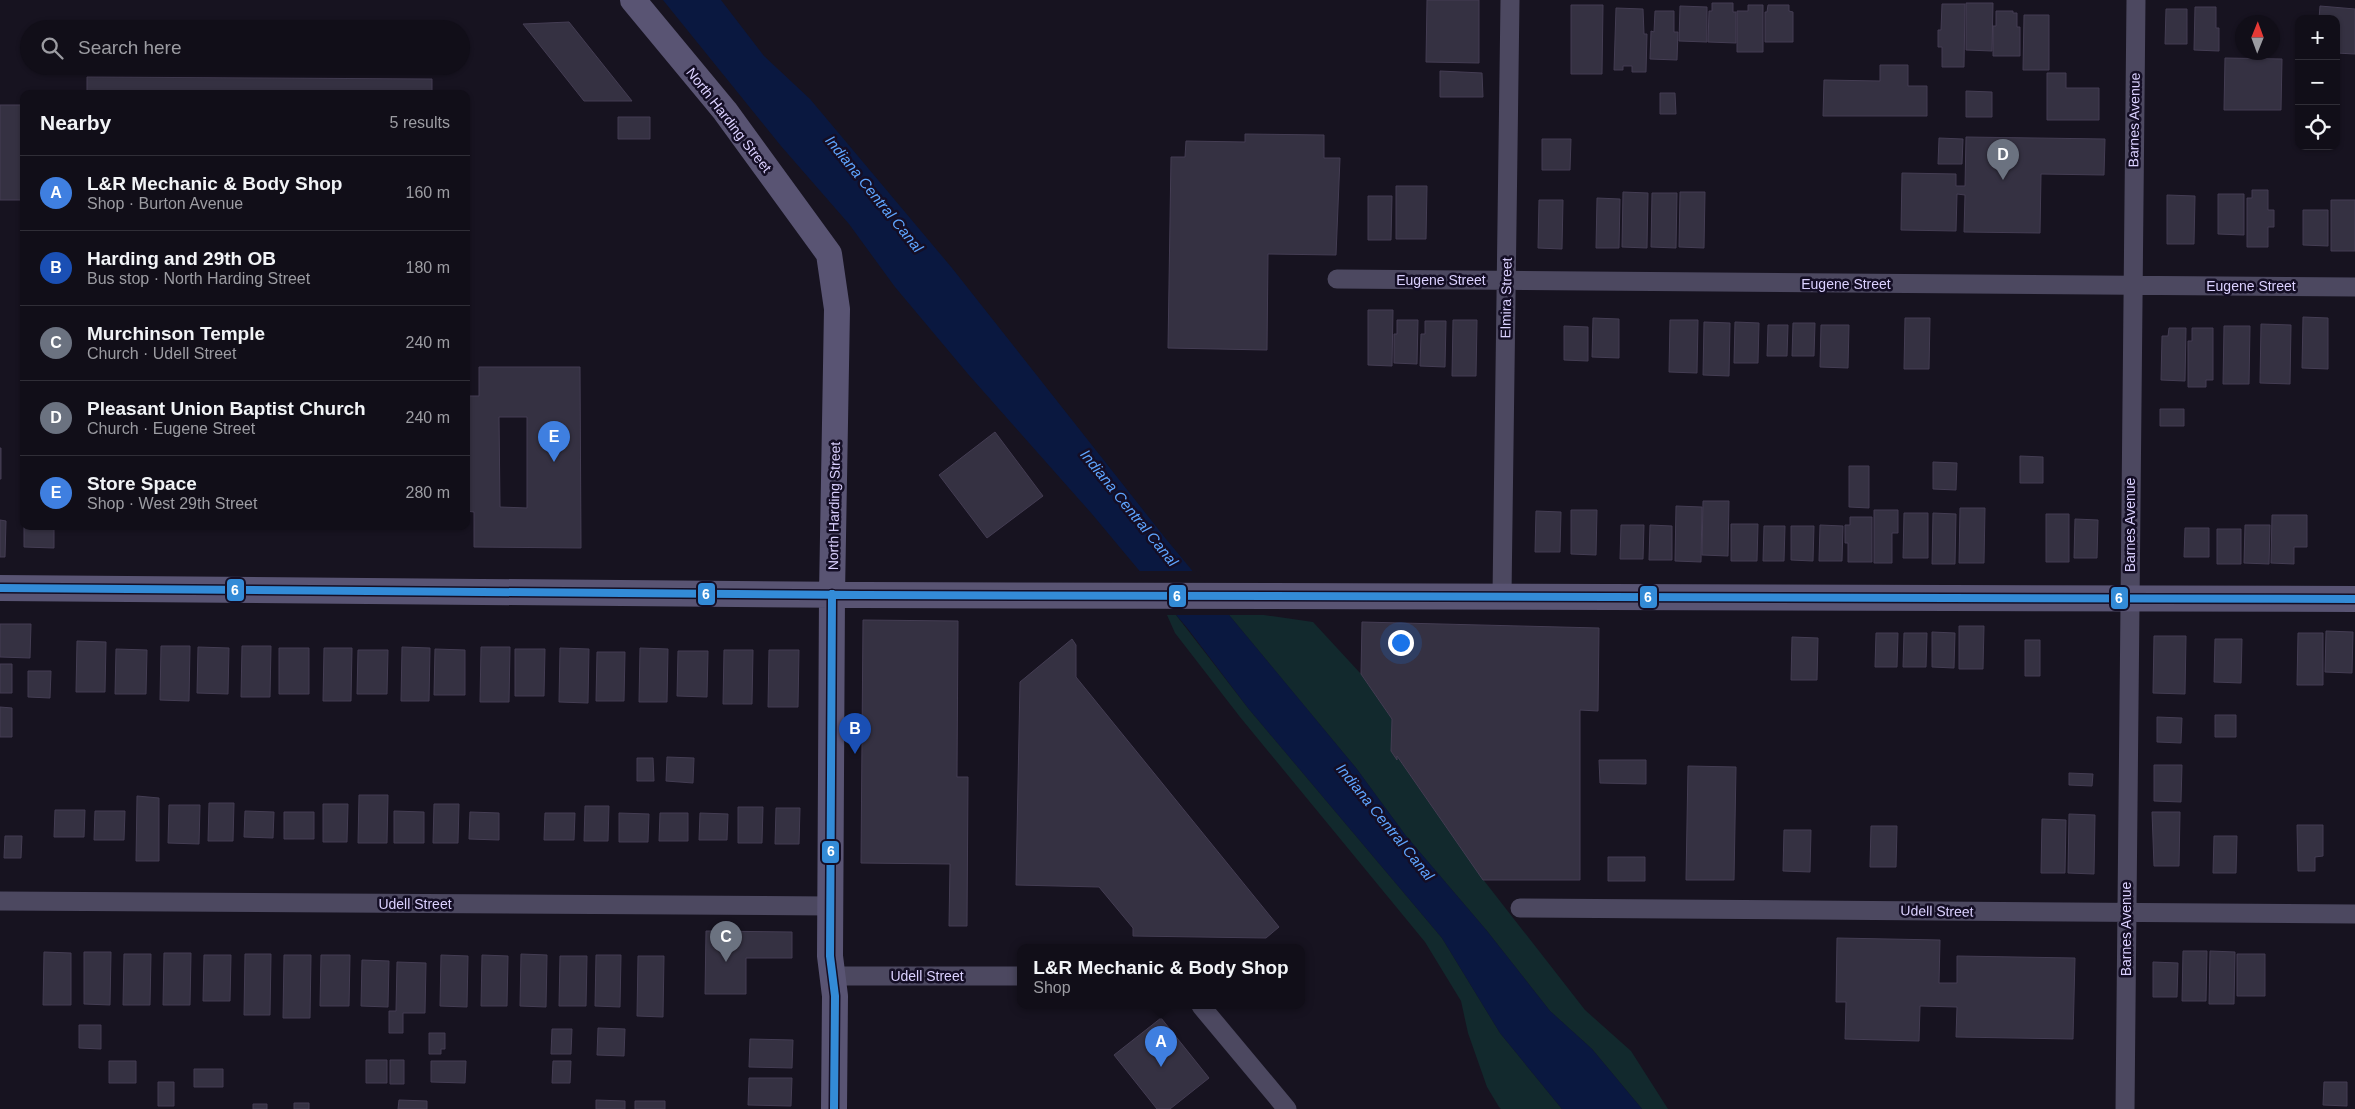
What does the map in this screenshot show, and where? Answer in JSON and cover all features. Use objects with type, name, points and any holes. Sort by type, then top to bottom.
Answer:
[{"type":"main road","name":"North Harding Street","points":[[633,0],[725,111],[829,254],[837,309],[832,594],[830,906],[830,956],[835,996],[834,1109]]},
{"type":"main road","points":[[0,588],[832,594],[2355,599]]},
{"type":"street","name":"Elmira Street","points":[[1502,595],[1510,0]]},
{"type":"street","name":"Barnes Avenue","points":[[2125,1109],[2136,0]]},
{"type":"street","name":"Eugene Street","points":[[1337,279],[2355,287]]},
{"type":"street","name":"Udell Street","points":[[0,901],[830,906]]},
{"type":"street","name":"Udell Street","points":[[1520,908],[2355,914]]},
{"type":"street","name":"Udell Street","points":[[832,976],[1017,976]]},
{"type":"street","points":[[1204,1009],[1287,1109]]},
{"type":"green space","points":[[1167,615],[1176,615],[1248,708],[1442,938],[1500,1033],[1562,1109],[1501,1109],[1499,1107],[1487,1087],[1468,1033],[1461,1001],[1425,942],[1240,717],[1175,633]]},
{"type":"green space","points":[[1229,615],[1264,615],[1313,622],[1361,674],[1392,719],[1391,751],[1397,759],[1397,756],[1482,878],[1585,1010],[1631,1051],[1668,1109],[1642,1109],[1592,1049],[1550,1011],[1487,931],[1406,836],[1356,768]]},
{"type":"water","name":"Indiana Central Canal","points":[[663,0],[721,0],[764,56],[810,99],[952,268],[1166,539],[1356,768],[1406,836],[1487,931],[1550,1011],[1592,1049],[1642,1109],[1562,1109],[1500,1033],[1442,938],[1248,708],[1188,629],[1092,514],[968,374],[895,287],[849,224],[781,146]]},
{"type":"pier","points":[[1135,571],[1196,571],[1232,615],[1173,615]]},
{"type":"building","points":[[1427,0],[1479,0],[1479,63],[1426,62]]},
{"type":"building","points":[[1712,3],[1733,3],[1733,12],[1736,12],[1736,43],[1708,42],[1709,11],[1712,11]]},
{"type":"building","points":[[1966,3],[1993,3],[1992,51],[1966,50]]},
{"type":"building","points":[[1942,4],[1965,4],[1964,67],[1942,67],[1942,47],[1938,47],[1938,30],[1941,30]]},
{"type":"building","points":[[1571,5],[1603,5],[1602,74],[1571,74]]},
{"type":"building","points":[[1748,5],[1763,5],[1763,52],[1737,52],[1737,11],[1748,11]]},
{"type":"building","points":[[1768,5],[1789,5],[1789,11],[1793,12],[1793,42],[1765,42],[1765,12],[1767,12]]},
{"type":"building","points":[[1680,6],[1707,7],[1707,42],[1679,41]]},
{"type":"building","points":[[2320,6],[2355,9],[2355,54],[2340,53],[2340,15],[2319,15]]},
{"type":"building","points":[[2195,7],[2216,7],[2216,28],[2219,28],[2219,51],[2194,50]]},
{"type":"building","points":[[1616,8],[1643,9],[1644,34],[1647,34],[1646,72],[1632,72],[1632,66],[1623,66],[1623,70],[1614,70]]},
{"type":"building","points":[[2166,9],[2187,9],[2187,44],[2165,44]]},
{"type":"building","points":[[1655,11],[1674,11],[1674,32],[1678,32],[1677,60],[1650,59],[1651,31],[1654,32]]},
{"type":"building","points":[[1996,11],[2013,11],[2013,13],[2017,13],[2017,27],[2020,27],[2020,56],[1993,56],[1993,26],[1996,26]]},
{"type":"building","points":[[2024,15],[2049,15],[2049,70],[2023,70]]},
{"type":"building","points":[[569,22],[632,101],[584,101],[523,24]]},
{"type":"building","points":[[2225,58],[2235,58],[2235,60],[2282,59],[2281,110],[2224,110]]},
{"type":"building","points":[[1880,65],[1908,65],[1908,86],[1927,86],[1927,116],[1823,116],[1824,80],[1880,81]]},
{"type":"building","points":[[1440,71],[1482,73],[1483,97],[1440,97]]},
{"type":"building","points":[[2047,73],[2066,73],[2066,88],[2099,88],[2099,120],[2047,120]]},
{"type":"building","points":[[87,77],[432,79],[432,90],[87,90]]},
{"type":"building","points":[[1966,91],[1992,92],[1992,117],[1966,117]]},
{"type":"building","points":[[1660,93],[1675,93],[1676,114],[1660,114]]},
{"type":"building","points":[[0,105],[20,105],[20,200],[0,200]]},
{"type":"building","points":[[618,117],[650,117],[650,139],[618,139]]},
{"type":"building","points":[[1245,134],[1324,135],[1324,158],[1340,158],[1336,255],[1268,254],[1267,350],[1168,348],[1171,157],[1185,157],[1186,141],[1245,142]]},
{"type":"building","points":[[1966,137],[2105,139],[2104,175],[2041,174],[2040,233],[1964,232],[1965,195],[1957,194],[1956,231],[1901,230],[1902,173],[1956,174],[1956,186],[1965,186]]},
{"type":"building","points":[[1939,138],[1963,139],[1962,164],[1938,164]]},
{"type":"building","points":[[1542,139],[1571,139],[1570,170],[1542,170]]},
{"type":"building","points":[[1396,186],[1427,186],[1426,239],[1396,239]]},
{"type":"building","points":[[2252,190],[2268,190],[2268,210],[2274,210],[2274,227],[2268,227],[2268,247],[2247,247],[2247,198],[2252,198]]},
{"type":"building","points":[[1623,192],[1648,193],[1647,248],[1622,247]]},
{"type":"building","points":[[1680,192],[1705,192],[1704,248],[1679,247]]},
{"type":"building","points":[[1652,193],[1677,193],[1676,248],[1651,247]]},
{"type":"building","points":[[2218,194],[2244,194],[2244,235],[2218,234]]},
{"type":"building","points":[[2167,195],[2195,196],[2194,244],[2167,244]]},
{"type":"building","points":[[1368,196],[1392,196],[1391,240],[1368,240]]},
{"type":"building","points":[[1597,198],[1620,199],[1619,248],[1596,248]]},
{"type":"building","points":[[1539,200],[1563,200],[1562,249],[1538,248]]},
{"type":"building","points":[[2331,200],[2355,200],[2355,251],[2331,251]]},
{"type":"building","points":[[2303,210],[2328,210],[2328,246],[2303,245]]},
{"type":"building","points":[[1368,310],[1393,310],[1392,366],[1368,365]]},
{"type":"building","points":[[2303,317],[2328,318],[2328,369],[2302,368]]},
{"type":"building","points":[[1593,318],[1619,319],[1619,358],[1592,357]]},
{"type":"building","points":[[1905,318],[1930,318],[1929,369],[1904,369]]},
{"type":"building","points":[[1397,320],[1418,320],[1417,364],[1394,363],[1394,334],[1397,334]]},
{"type":"building","points":[[1453,320],[1477,320],[1476,376],[1452,376]]},
{"type":"building","points":[[1670,320],[1698,320],[1697,373],[1669,372]]},
{"type":"building","points":[[1425,321],[1446,321],[1445,367],[1420,366],[1421,334],[1425,334]]},
{"type":"building","points":[[1704,322],[1730,323],[1729,376],[1703,375]]},
{"type":"building","points":[[1735,322],[1759,323],[1758,363],[1734,363]]},
{"type":"building","points":[[1793,323],[1815,323],[1814,356],[1792,356]]},
{"type":"building","points":[[2261,324],[2291,325],[2290,384],[2260,383]]},
{"type":"building","points":[[1768,325],[1788,325],[1787,356],[1767,356]]},
{"type":"building","points":[[1821,325],[1849,325],[1848,368],[1820,367]]},
{"type":"building","points":[[1564,326],[1588,327],[1588,361],[1564,360]]},
{"type":"building","points":[[2224,326],[2250,326],[2249,384],[2223,384]]},
{"type":"building","points":[[2169,328],[2186,328],[2185,381],[2161,380],[2162,336],[2168,336]]},
{"type":"building","points":[[2192,328],[2213,328],[2213,380],[2206,380],[2206,387],[2188,387],[2188,341],[2192,341]]},
{"type":"building","points":[[479,367],[580,367],[581,548],[474,547],[474,512],[470,512],[470,396],[479,396]],"holes":[[[499,417],[527,417],[527,508],[500,507]]]},
{"type":"building","points":[[2160,409],[2184,409],[2184,426],[2160,426]]},
{"type":"building","points":[[995,432],[1043,496],[987,538],[939,475]]},
{"type":"building","points":[[1,448],[1,479],[0,479]]},
{"type":"building","points":[[2020,456],[2043,457],[2043,483],[2020,483]]},
{"type":"building","points":[[1933,462],[1957,463],[1956,490],[1933,489]]},
{"type":"building","points":[[1849,466],[1869,466],[1869,508],[1849,507]]},
{"type":"building","points":[[1703,501],[1729,501],[1728,556],[1702,555]]},
{"type":"building","points":[[1676,506],[1702,507],[1701,562],[1675,561]]},
{"type":"building","points":[[1960,508],[1985,508],[1984,563],[1959,563]]},
{"type":"building","points":[[1571,510],[1597,510],[1596,555],[1571,554]]},
{"type":"building","points":[[1874,510],[1898,510],[1898,533],[1892,533],[1892,563],[1874,563]]},
{"type":"building","points":[[1536,511],[1561,512],[1560,552],[1535,552]]},
{"type":"building","points":[[1904,513],[1928,513],[1928,558],[1903,558]]},
{"type":"building","points":[[1933,513],[1956,514],[1955,564],[1932,564]]},
{"type":"building","points":[[2046,514],[2069,514],[2069,562],[2046,562]]},
{"type":"building","points":[[2272,515],[2307,515],[2307,547],[2294,547],[2294,564],[2271,563]]},
{"type":"building","points":[[1850,517],[1872,517],[1872,562],[1848,562],[1848,543],[1845,543],[1845,525],[1850,525]]},
{"type":"building","points":[[2075,519],[2098,520],[2097,558],[2074,558]]},
{"type":"building","points":[[0,520],[6,521],[5,557],[0,557]]},
{"type":"building","points":[[1731,524],[1758,524],[1757,561],[1731,561]]},
{"type":"building","points":[[1621,525],[1644,525],[1643,559],[1620,559]]},
{"type":"building","points":[[1650,525],[1672,526],[1672,560],[1649,560]]},
{"type":"building","points":[[1820,525],[1843,526],[1842,561],[1819,561]]},
{"type":"building","points":[[2245,525],[2270,525],[2269,564],[2244,563]]},
{"type":"building","points":[[1764,526],[1785,526],[1784,561],[1763,561]]},
{"type":"building","points":[[1791,526],[1814,526],[1813,561],[1791,560]]},
{"type":"building","points":[[2185,528],[2209,528],[2209,557],[2184,557]]},
{"type":"building","points":[[2217,529],[2241,529],[2241,564],[2217,564]]},
{"type":"building","points":[[24,530],[54,530],[54,548],[24,547]]},
{"type":"building","points":[[863,620],[958,621],[957,777],[968,777],[967,926],[949,926],[950,864],[861,863]]},
{"type":"building","points":[[1362,622],[1599,628],[1598,711],[1580,710],[1580,880],[1483,880],[1397,756],[1397,760],[1391,751],[1392,719],[1361,674]]},
{"type":"building","points":[[0,624],[31,624],[30,658],[0,657]]},
{"type":"building","points":[[1959,626],[1984,626],[1983,669],[1959,669]]},
{"type":"building","points":[[2326,631],[2353,632],[2352,673],[2325,672]]},
{"type":"building","points":[[1932,632],[1955,633],[1954,668],[1932,667]]},
{"type":"building","points":[[1876,633],[1898,633],[1897,667],[1875,667]]},
{"type":"building","points":[[1904,633],[1927,633],[1926,667],[1903,667]]},
{"type":"building","points":[[2298,633],[2323,633],[2323,685],[2297,685]]},
{"type":"building","points":[[2154,636],[2186,636],[2185,694],[2153,693]]},
{"type":"building","points":[[1792,637],[1818,638],[1817,680],[1791,680]]},
{"type":"building","points":[[1072,639],[1076,645],[1076,677],[1279,927],[1266,938],[1133,936],[1133,928],[1099,887],[1016,885],[1020,682]]},
{"type":"building","points":[[2215,639],[2242,639],[2241,683],[2214,682]]},
{"type":"building","points":[[2025,640],[2040,640],[2040,676],[2025,676]]},
{"type":"building","points":[[77,641],[106,642],[105,692],[76,692]]},
{"type":"building","points":[[161,646],[190,646],[189,701],[160,700]]},
{"type":"building","points":[[242,646],[271,646],[270,697],[241,697]]},
{"type":"building","points":[[198,647],[229,648],[228,694],[197,693]]},
{"type":"building","points":[[402,647],[430,648],[429,701],[401,701]]},
{"type":"building","points":[[481,647],[510,647],[509,702],[480,702]]},
{"type":"building","points":[[279,648],[309,648],[309,694],[279,694]]},
{"type":"building","points":[[324,648],[352,648],[351,701],[323,701]]},
{"type":"building","points":[[560,648],[589,649],[588,703],[559,702]]},
{"type":"building","points":[[640,648],[668,649],[667,702],[639,702]]},
{"type":"building","points":[[116,649],[147,650],[146,694],[115,694]]},
{"type":"building","points":[[435,649],[465,650],[465,695],[434,695]]},
{"type":"building","points":[[515,649],[545,649],[544,696],[515,696]]},
{"type":"building","points":[[358,650],[388,650],[387,694],[357,694]]},
{"type":"building","points":[[724,650],[753,650],[752,704],[723,704]]},
{"type":"building","points":[[769,650],[799,650],[798,707],[768,707]]},
{"type":"building","points":[[678,651],[708,651],[707,697],[677,696]]},
{"type":"building","points":[[597,652],[625,652],[624,701],[596,701]]},
{"type":"building","points":[[0,664],[12,664],[12,693],[0,693]]},
{"type":"building","points":[[28,671],[51,671],[50,698],[28,697]]},
{"type":"building","points":[[0,707],[12,708],[12,737],[0,737]]},
{"type":"building","points":[[2215,715],[2236,715],[2236,737],[2215,737]]},
{"type":"building","points":[[2157,717],[2182,718],[2181,743],[2157,742]]},
{"type":"building","points":[[667,757],[694,758],[693,783],[666,781]]},
{"type":"building","points":[[637,758],[653,758],[654,781],[637,781]]},
{"type":"building","points":[[1599,760],[1646,760],[1646,784],[1600,783]]},
{"type":"building","points":[[2154,765],[2182,765],[2181,802],[2154,801]]},
{"type":"building","points":[[1688,766],[1736,767],[1734,880],[1686,880]]},
{"type":"building","points":[[2069,773],[2093,774],[2092,786],[2069,785]]},
{"type":"building","points":[[359,795],[388,795],[387,843],[358,843]]},
{"type":"building","points":[[137,796],[159,798],[159,861],[136,861]]},
{"type":"building","points":[[209,803],[234,803],[233,841],[208,841]]},
{"type":"building","points":[[323,804],[348,804],[347,842],[323,842]]},
{"type":"building","points":[[434,804],[459,804],[458,843],[433,843]]},
{"type":"building","points":[[169,805],[200,805],[199,844],[168,843]]},
{"type":"building","points":[[585,806],[609,806],[608,841],[584,841]]},
{"type":"building","points":[[738,807],[763,807],[762,843],[738,843]]},
{"type":"building","points":[[776,808],[800,808],[799,844],[775,844]]},
{"type":"building","points":[[55,810],[85,810],[84,837],[54,837]]},
{"type":"building","points":[[95,811],[125,811],[124,840],[94,840]]},
{"type":"building","points":[[245,811],[274,812],[273,838],[244,837]]},
{"type":"building","points":[[394,811],[424,812],[424,843],[394,843]]},
{"type":"building","points":[[284,812],[314,812],[314,839],[284,839]]},
{"type":"building","points":[[470,812],[499,813],[499,840],[469,839]]},
{"type":"building","points":[[2152,812],[2180,812],[2179,866],[2154,866]]},
{"type":"building","points":[[545,813],[575,813],[574,840],[544,840]]},
{"type":"building","points":[[619,813],[649,814],[648,842],[619,842]]},
{"type":"building","points":[[660,813],[688,813],[688,841],[659,841]]},
{"type":"building","points":[[700,813],[728,814],[727,840],[699,840]]},
{"type":"building","points":[[2069,814],[2095,815],[2094,874],[2068,873]]},
{"type":"building","points":[[2042,819],[2066,820],[2065,873],[2041,873]]},
{"type":"building","points":[[2297,825],[2323,825],[2323,856],[2315,857],[2315,871],[2298,871]]},
{"type":"building","points":[[1871,826],[1897,826],[1896,867],[1870,867]]},
{"type":"building","points":[[1784,830],[1811,830],[1810,872],[1783,871]]},
{"type":"building","points":[[5,836],[22,836],[21,858],[4,858]]},
{"type":"building","points":[[2214,836],[2237,836],[2236,873],[2213,873]]},
{"type":"building","points":[[1608,857],[1645,857],[1645,881],[1608,881]]},
{"type":"building","points":[[706,931],[792,932],[792,958],[746,958],[746,994],[705,994]]},
{"type":"building","points":[[1837,938],[1940,940],[1939,983],[1957,983],[1957,956],[2075,958],[2073,1039],[1956,1037],[1957,1007],[1920,1006],[1919,1041],[1845,1039],[1846,1002],[1836,1002]]},
{"type":"building","points":[[2183,951],[2207,951],[2206,1001],[2182,1001]]},
{"type":"building","points":[[2210,951],[2235,952],[2234,1004],[2209,1004]]},
{"type":"building","points":[[44,952],[71,953],[71,1005],[43,1005]]},
{"type":"building","points":[[84,952],[111,952],[110,1005],[84,1004]]},
{"type":"building","points":[[164,953],[191,953],[190,1005],[163,1005]]},
{"type":"building","points":[[124,954],[151,954],[150,1005],[123,1005]]},
{"type":"building","points":[[245,954],[271,954],[270,1015],[244,1015]]},
{"type":"building","points":[[521,954],[547,955],[546,1007],[520,1006]]},
{"type":"building","points":[[2237,954],[2265,954],[2265,996],[2237,996]]},
{"type":"building","points":[[204,955],[231,955],[230,1001],[203,1001]]},
{"type":"building","points":[[284,955],[311,955],[310,1018],[283,1018]]},
{"type":"building","points":[[321,955],[350,955],[349,1006],[320,1006]]},
{"type":"building","points":[[441,955],[468,956],[467,1007],[440,1006]]},
{"type":"building","points":[[482,955],[508,956],[507,1006],[481,1006]]},
{"type":"building","points":[[596,955],[621,955],[620,1007],[595,1006]]},
{"type":"building","points":[[560,956],[587,956],[586,1006],[559,1006]]},
{"type":"building","points":[[638,956],[664,956],[663,1017],[637,1016]]},
{"type":"building","points":[[362,960],[389,961],[388,1007],[361,1006]]},
{"type":"building","points":[[397,962],[426,963],[425,1013],[403,1013],[403,1033],[389,1033],[389,1011],[396,1011]]},
{"type":"building","points":[[2153,962],[2178,963],[2177,997],[2153,997]]},
{"type":"building","points":[[1161,1018],[1209,1078],[1170,1109],[1157,1109],[1114,1055]]},
{"type":"building","points":[[79,1025],[101,1025],[101,1049],[79,1048]]},
{"type":"building","points":[[598,1028],[625,1029],[624,1056],[597,1055]]},
{"type":"building","points":[[552,1029],[572,1029],[571,1054],[551,1054]]},
{"type":"building","points":[[429,1033],[445,1033],[445,1049],[441,1049],[441,1054],[429,1054]]},
{"type":"building","points":[[750,1039],[793,1040],[792,1068],[749,1067]]},
{"type":"building","points":[[366,1060],[387,1060],[387,1083],[366,1083]]},
{"type":"building","points":[[390,1060],[404,1060],[404,1084],[390,1084]]},
{"type":"building","points":[[109,1061],[136,1061],[136,1083],[109,1083]]},
{"type":"building","points":[[431,1061],[466,1061],[465,1083],[431,1082]]},
{"type":"building","points":[[553,1061],[571,1061],[570,1083],[552,1083]]},
{"type":"building","points":[[194,1069],[223,1069],[223,1087],[194,1087]]},
{"type":"building","points":[[749,1078],[792,1078],[791,1106],[748,1105]]},
{"type":"building","points":[[158,1082],[174,1082],[174,1106],[158,1106]]},
{"type":"building","points":[[2324,1082],[2347,1082],[2347,1106],[2323,1105]]},
{"type":"building","points":[[399,1100],[427,1101],[427,1109],[398,1109]]},
{"type":"building","points":[[596,1100],[625,1101],[625,1109],[596,1109]]},
{"type":"building","points":[[635,1101],[665,1101],[665,1109],[635,1109]]},
{"type":"building","points":[[294,1103],[309,1103],[309,1109],[294,1109]]},
{"type":"building","points":[[253,1104],[267,1104],[267,1109],[253,1109]]},
{"type":"transit line","name":"6","points":[[0,588],[863,595],[2355,599]]},
{"type":"transit line","name":"6","points":[[832,594],[830,956],[835,996],[834,1109]]},
{"type":"place","name":"Pleasant Union Baptist Church","points":[[2003,180]]},
{"type":"place","name":"Store Space","points":[[554,462]]},
{"type":"place","name":"Harding and 29th OB","points":[[855,754]]},
{"type":"place","name":"Murchinson Temple","points":[[726,962]]},
{"type":"place","name":"L&R Mechanic & Body Shop","points":[[1161,1067]]}]
